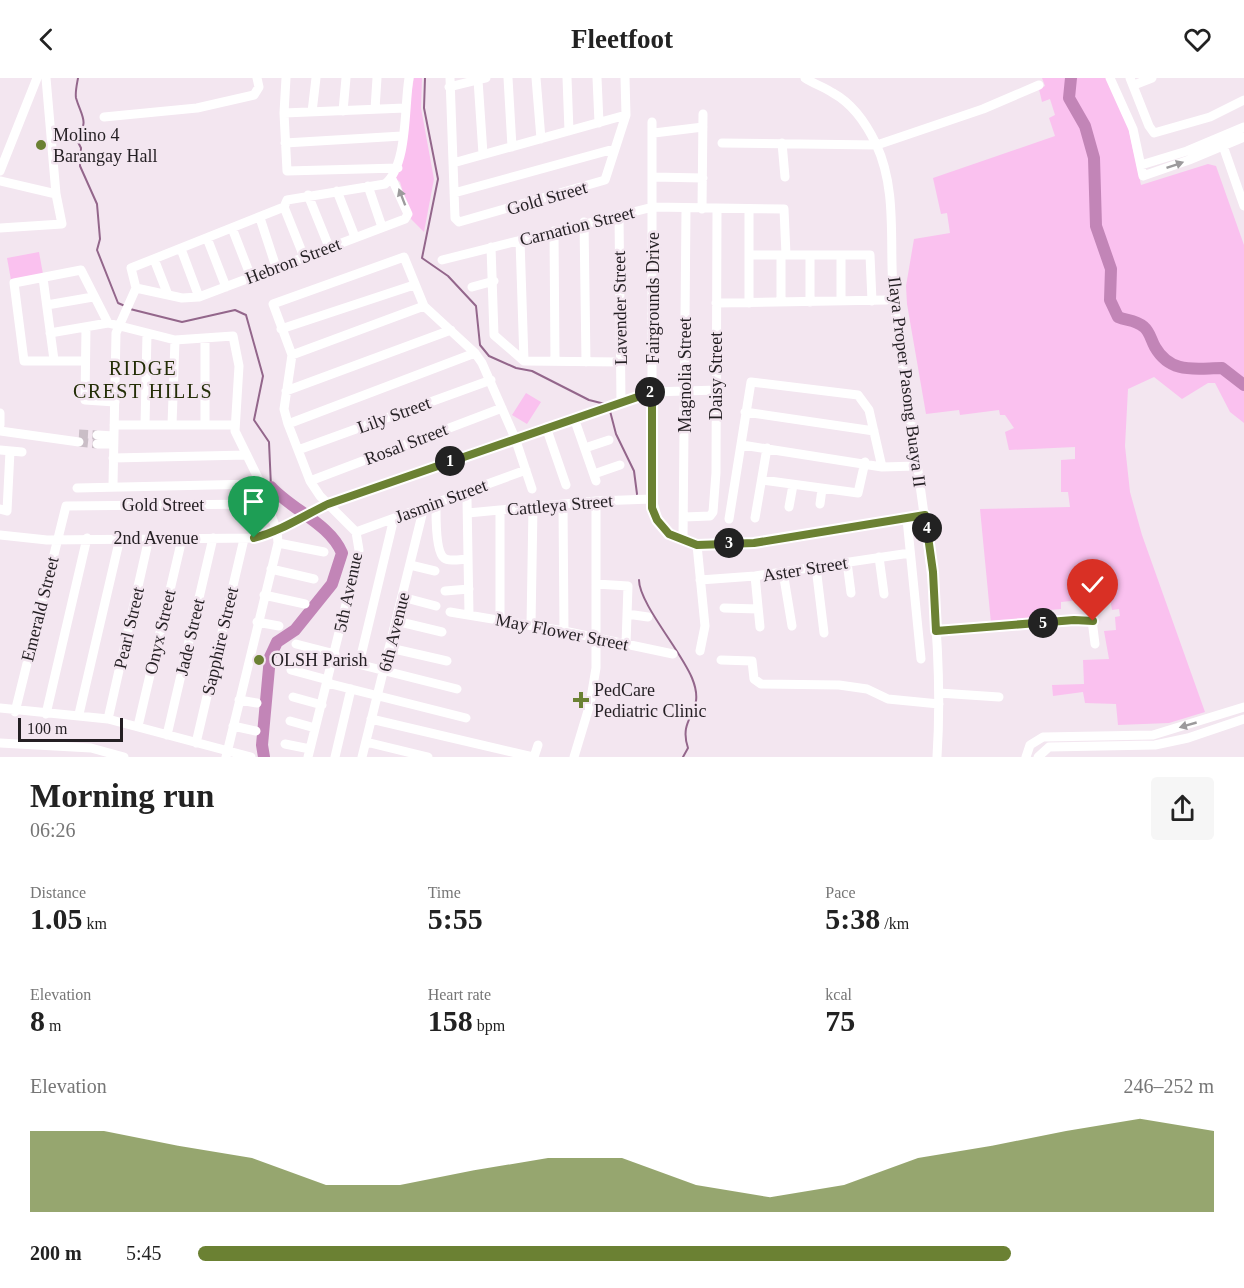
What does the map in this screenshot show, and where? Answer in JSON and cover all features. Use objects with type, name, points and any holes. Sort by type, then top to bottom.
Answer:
[{"type":"street","points":[[0,171],[37,78]]},
{"type":"street","points":[[0,228],[62,224],[56,194],[46,78]]},
{"type":"street","points":[[104,117],[197,108],[254,95],[260,87],[256,78]]},
{"type":"street","points":[[286,78],[284,112],[286,167],[289,171],[398,168]]},
{"type":"street","points":[[312,112],[316,78]]},
{"type":"street","points":[[343,111],[346,78]]},
{"type":"street","points":[[375,109],[377,78]]},
{"type":"street","points":[[113,485],[116,333],[136,288],[130,270],[260,218],[284,207],[287,200],[385,184],[392,179],[398,168],[410,78]]},
{"type":"street","points":[[508,78],[512,147]]},
{"type":"street","points":[[536,78],[541,139]]},
{"type":"street","points":[[567,78],[569,131]]},
{"type":"street","points":[[597,78],[599,123]]},
{"type":"street","name":"Gold Street","points":[[454,193],[457,222],[603,182],[626,115],[625,78]]},
{"type":"street","name":"Ilaya Proper Pasong Buaya II","points":[[805,78],[834,93],[855,109],[877,145],[887,182],[891,216],[894,300],[933,572],[939,693],[937,757]]},
{"type":"street","points":[[1110,78],[1133,129],[1143,176],[1222,142],[1244,127]]},
{"type":"street","points":[[1152,78],[1132,81],[1149,126],[1154,133],[1210,117],[1244,100]]},
{"type":"street","points":[[483,154],[482,79],[449,82],[454,193],[614,149]]},
{"type":"street","points":[[723,143],[877,145],[983,109],[1039,85]]},
{"type":"street","points":[[284,112],[405,108]]},
{"type":"street","points":[[702,209],[703,114]]},
{"type":"street","points":[[453,163],[626,115]]},
{"type":"street","name":"Fairgrounds Drive","points":[[652,122],[654,133],[652,508],[661,525],[669,534],[697,545],[754,543],[925,515]]},
{"type":"street","points":[[654,133],[703,128]]},
{"type":"street","points":[[285,143],[402,136]]},
{"type":"street","points":[[1142,165],[1244,137]]},
{"type":"street","points":[[1222,142],[1244,206]]},
{"type":"street","points":[[782,143],[786,177]]},
{"type":"street","points":[[653,177],[702,178]]},
{"type":"street","name":"Hebron Street","points":[[136,288],[182,298],[199,297],[408,216],[392,179]]},
{"type":"street","points":[[0,181],[56,194]]},
{"type":"street","points":[[368,186],[382,227]]},
{"type":"street","points":[[337,191],[355,237]]},
{"type":"street","points":[[308,195],[329,247]]},
{"type":"street","points":[[284,207],[304,257]]},
{"type":"street","name":"Carnation Street","points":[[442,260],[584,222],[653,207],[786,210],[783,255]]},
{"type":"street","name":"Magnolia Street","points":[[683,540],[686,209]]},
{"type":"street","name":"Daisy Street","points":[[684,516],[710,516],[712,512],[716,473],[717,210]]},
{"type":"street","points":[[749,210],[749,303]]},
{"type":"street","name":"Lavender Street","points":[[619,214],[621,402]]},
{"type":"street","points":[[260,218],[276,267]]},
{"type":"street","points":[[584,222],[586,362]]},
{"type":"street","points":[[232,228],[251,277]]},
{"type":"street","points":[[554,231],[555,361]]},
{"type":"street","points":[[207,238],[226,287]]},
{"type":"street","points":[[520,240],[524,361]]},
{"type":"street","points":[[491,248],[494,281],[494,335],[524,361],[621,362]]},
{"type":"street","points":[[180,249],[199,297]]},
{"type":"street","points":[[749,255],[872,257],[872,301]]},
{"type":"street","points":[[781,302],[783,255]]},
{"type":"street","points":[[810,255],[810,302]]},
{"type":"street","points":[[841,255],[841,301]]},
{"type":"street","points":[[356,532],[325,505],[310,481],[288,424],[284,409],[292,356],[273,304],[404,257],[424,306],[475,353],[491,380],[515,438],[532,489]]},
{"type":"street","points":[[154,259],[168,295]]},
{"type":"street","points":[[85,361],[24,361],[14,283],[81,270],[108,323]]},
{"type":"street","points":[[43,278],[54,360]]},
{"type":"street","points":[[472,287],[494,281]]},
{"type":"street","points":[[281,329],[414,285]]},
{"type":"street","points":[[47,305],[93,297]]},
{"type":"street","points":[[716,303],[886,300]]},
{"type":"street","points":[[292,356],[424,306]]},
{"type":"street","points":[[50,333],[86,328],[121,319],[147,333],[175,340],[233,336],[239,366],[235,425],[261,484],[113,485],[77,488]]},
{"type":"street","points":[[86,328],[85,400],[115,402]]},
{"type":"street","points":[[286,391],[451,330]]},
{"type":"street","points":[[145,425],[147,333]]},
{"type":"street","points":[[205,339],[205,425]]},
{"type":"street","points":[[172,425],[175,340]]},
{"type":"street","points":[[288,424],[475,353]]},
{"type":"street","name":"Lily Street","points":[[298,450],[491,380]]},
{"type":"street","points":[[729,519],[742,445],[749,384],[753,381],[855,394],[869,410],[882,467]]},
{"type":"street","name":"2nd Avenue","points":[[0,536],[21,540],[244,539],[277,531],[295,519],[325,505],[652,392],[717,390]]},
{"type":"street","name":"Rosal Street","points":[[310,481],[502,408]]},
{"type":"street","points":[[0,412],[0,425]]},
{"type":"street","points":[[745,412],[874,431]]},
{"type":"street","points":[[574,418],[595,477],[620,465]]},
{"type":"street","points":[[114,425],[235,425]]},
{"type":"street","points":[[546,427],[566,485]]},
{"type":"street","points":[[0,431],[76,438]]},
{"type":"street","points":[[97,439],[114,440]]},
{"type":"street","points":[[585,448],[609,440]]},
{"type":"street","points":[[742,445],[865,462],[882,467],[917,466]]},
{"type":"street","points":[[755,518],[767,448]]},
{"type":"street","points":[[0,509],[7,511],[5,451],[22,452]]},
{"type":"street","points":[[113,458],[247,454]]},
{"type":"street","points":[[762,480],[859,493],[865,462]]},
{"type":"street","name":"Jasmin Street","points":[[356,532],[526,470]]},
{"type":"street","points":[[789,507],[793,485]]},
{"type":"street","points":[[820,504],[822,489]]},
{"type":"street","points":[[467,499],[470,614]]},
{"type":"street","name":"Cattleya Street","points":[[468,513],[596,501],[652,499]]},
{"type":"street","points":[[574,757],[594,685],[596,501]]},
{"type":"street","name":"Gold Street","points":[[66,506],[267,504],[277,531]]},
{"type":"street","points":[[563,504],[564,631]]},
{"type":"street","name":"Emerald Street","points":[[15,712],[66,506]]},
{"type":"street","name":"6th Avenue","points":[[362,757],[424,507]]},
{"type":"street","points":[[531,625],[533,507]]},
{"type":"street","points":[[436,510],[437,536],[442,556],[446,559],[468,560]]},
{"type":"street","points":[[500,510],[500,620]]},
{"type":"street","points":[[359,664],[394,518]]},
{"type":"street","points":[[907,519],[921,659]]},
{"type":"street","points":[[227,754],[257,621],[278,543],[277,531]]},
{"type":"street","name":"5th Avenue","points":[[309,753],[358,550],[356,532]]},
{"type":"street","points":[[46,714],[87,538]]},
{"type":"street","points":[[79,714],[120,538]]},
{"type":"street","name":"Pearl Street","points":[[108,719],[149,538]]},
{"type":"street","name":"Onyx Street","points":[[138,726],[182,538]]},
{"type":"street","name":"Jade Street","points":[[167,735],[213,538]]},
{"type":"street","name":"Sapphire Street","points":[[196,743],[244,539]]},
{"type":"street","points":[[278,543],[324,552]]},
{"type":"street","points":[[697,545],[705,626],[699,651]]},
{"type":"street","name":"Aster Street","points":[[700,580],[755,576],[910,554]]},
{"type":"street","points":[[879,557],[884,594]]},
{"type":"street","points":[[848,562],[851,593]]},
{"type":"street","points":[[410,565],[435,572]]},
{"type":"street","points":[[816,567],[824,633]]},
{"type":"street","points":[[271,569],[315,579]]},
{"type":"street","points":[[783,572],[792,626]]},
{"type":"street","points":[[755,576],[760,627]]},
{"type":"street","points":[[596,584],[628,586],[626,644]]},
{"type":"street","points":[[445,591],[469,589]]},
{"type":"street","points":[[264,596],[305,604]]},
{"type":"street","points":[[402,597],[436,606]]},
{"type":"street","points":[[724,608],[758,609]]},
{"type":"street","name":"May Flower Street","points":[[450,612],[564,631],[673,654]]},
{"type":"street","points":[[627,614],[648,617]]},
{"type":"street","points":[[936,631],[1092,620],[1095,644]]},
{"type":"street","points":[[257,621],[279,626]]},
{"type":"street","points":[[396,621],[442,632]]},
{"type":"street","points":[[296,644],[384,671],[457,689]]},
{"type":"street","points":[[390,648],[447,661]]},
{"type":"street","points":[[721,660],[753,661],[754,679],[761,684],[839,685],[867,690],[888,699],[939,704]]},
{"type":"street","points":[[291,670],[351,689],[466,718]]},
{"type":"street","points":[[335,757],[351,689]]},
{"type":"street","points":[[939,693],[999,696]]},
{"type":"street","points":[[292,697],[322,705]]},
{"type":"street","points":[[239,700],[257,703]]},
{"type":"street","points":[[1026,757],[1030,745],[1043,737],[1153,735],[1244,707]]},
{"type":"street","points":[[0,708],[15,712],[79,714],[108,719],[196,743],[227,754],[251,757]]},
{"type":"street","points":[[371,719],[533,757],[538,745]]},
{"type":"street","points":[[1038,757],[1049,747],[1155,745],[1188,738],[1244,719]]},
{"type":"street","points":[[290,721],[315,728]]},
{"type":"street","points":[[233,726],[256,730]]},
{"type":"street","points":[[366,742],[428,757]]},
{"type":"street","points":[[0,743],[124,757]]},
{"type":"street","points":[[285,744],[309,753]]},
{"type":"shaded area","points":[[414,78],[422,78],[421,108],[434,179],[424,232],[411,219],[400,182],[395,178]]},
{"type":"shaded area","points":[[1042,78],[1106,78],[1128,127],[1141,185],[1208,164],[1216,166],[1244,245],[1244,423],[1230,412],[1215,383],[1208,383],[1182,399],[1154,377],[1128,389],[1125,446],[1130,492],[1142,535],[1205,712],[1169,723],[1118,725],[1116,704],[1085,703],[1083,692],[1053,696],[1052,685],[1084,684],[1083,660],[1109,659],[1104,631],[1116,630],[1115,617],[1120,616],[1119,609],[1112,610],[1110,597],[1061,602],[1061,609],[1050,610],[1050,618],[991,623],[980,509],[1070,507],[1068,492],[1061,492],[1061,460],[1075,459],[1075,447],[1009,450],[1005,432],[1014,428],[1005,415],[1000,415],[999,410],[960,415],[959,410],[926,414],[906,286],[914,239],[950,233],[947,213],[941,214],[933,178],[1055,136],[1049,118],[1055,115],[1050,99],[1042,102],[1039,89],[1045,86]]},
{"type":"shaded area","points":[[39,252],[43,274],[11,280],[7,258]]},
{"type":"shaded area","points":[[526,393],[541,402],[527,424],[512,415]]},
{"type":"waterway","points":[[78,78],[76,98],[84,123],[77,140],[81,148],[80,166],[97,204],[100,239],[97,250],[118,303],[125,306]]},
{"type":"waterway","points":[[425,78],[424,108],[438,179],[422,258],[448,276],[476,306],[480,345],[489,356],[516,368],[532,371],[589,400],[605,404]]},
{"type":"waterway","points":[[1071,78],[1069,98],[1085,126],[1094,158],[1096,226],[1111,269],[1110,300],[1118,317],[1141,324],[1161,356],[1169,362],[1185,368],[1222,368],[1244,385]]},
{"type":"waterway","points":[[130,309],[182,322],[235,310],[246,315],[263,376],[254,420],[269,442],[271,487]]},
{"type":"waterway","points":[[610,411],[616,434],[634,471],[637,494]]},
{"type":"waterway","points":[[264,757],[262,745],[270,657],[277,642],[295,630],[332,584],[342,553],[320,525],[271,487]]},
{"type":"waterway","points":[[639,580],[646,601],[687,667],[696,690],[694,707],[686,728],[688,748],[683,757]]},
{"type":"tunnel","points":[[79,434],[97,435]]},
{"type":"tunnel","points":[[79,442],[97,444]]},
{"type":"place","name":"Molino 4 Barangay Hall","points":[[41,145]]},
{"type":"place","name":"OLSH Parish","points":[[259,660]]},
{"type":"place","name":"PedCare Pediatric Clinic","points":[[581,700]]},
{"type":"district","name":"RIDGE CREST HILLS","points":[[143,380]]},
{"type":"route","points":[[254,538],[277,531],[295,519],[328,504],[652,392],[652,508],[657,520],[669,534],[697,545],[754,543],[925,515],[933,572],[936,631],[1074,620],[1093,621]]}]
